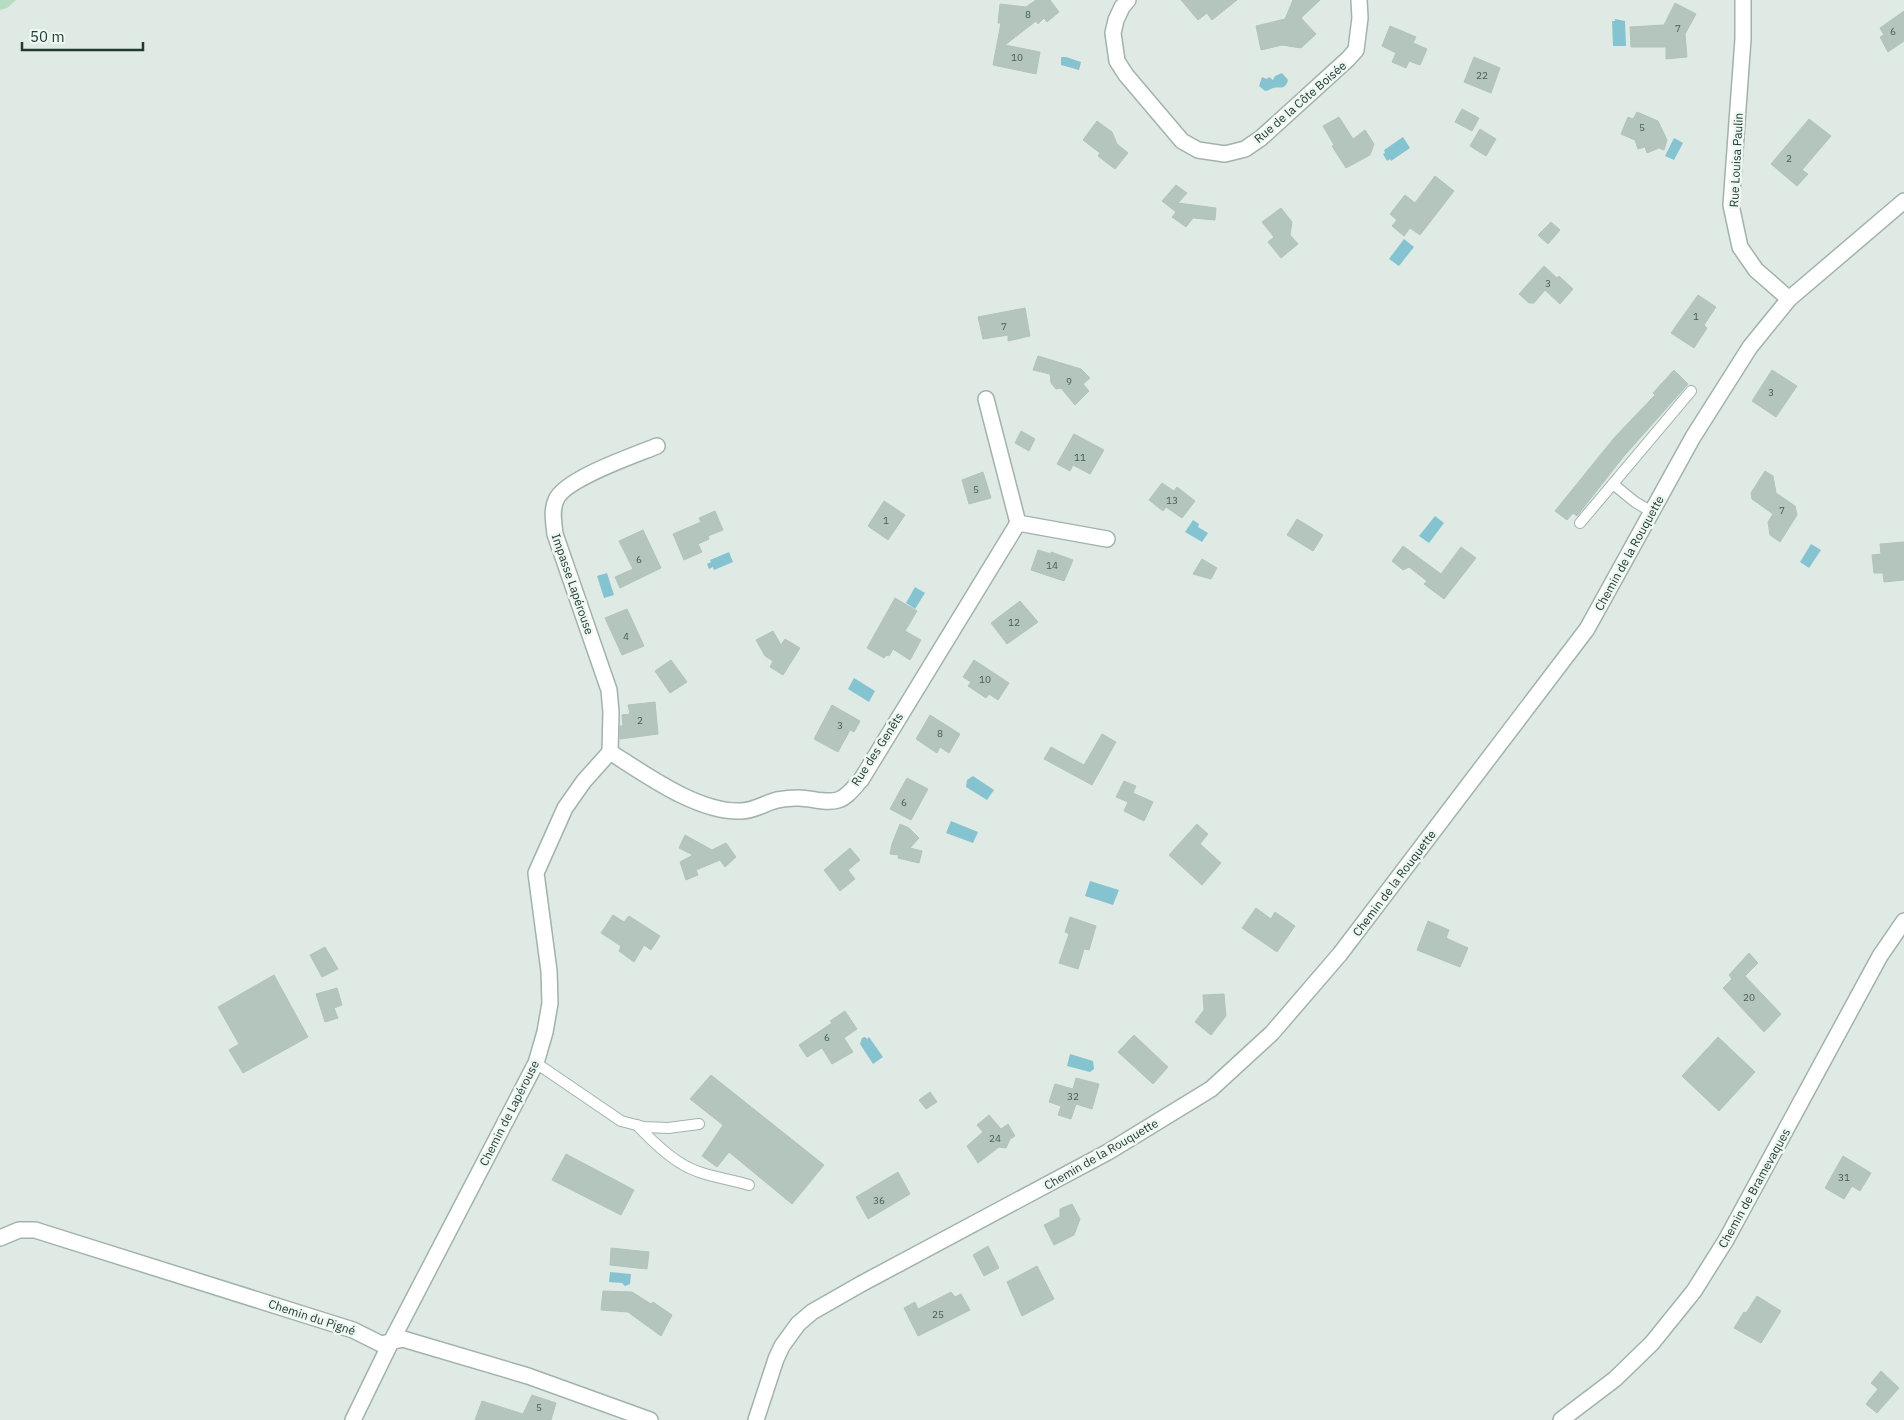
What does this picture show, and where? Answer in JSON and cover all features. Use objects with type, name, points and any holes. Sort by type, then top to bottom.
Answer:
[{"type":"street","name":"Rue de la Côte Boisée","points":[[1128,0],[1122,7],[1116,20],[1113,33],[1116,61],[1182,141],[1198,150],[1225,154],[1245,149],[1262,138],[1356,50],[1360,18],[1359,0]]},
{"type":"street","name":"Rue Louisa Paulin","points":[[1743,0],[1743,39],[1732,204],[1740,248],[1756,270],[1789,299]]},
{"type":"street","name":"Chemin de la Rouquette","points":[[756,1420],[782,1346],[798,1324],[812,1312],[1108,1152],[1211,1089],[1272,1033],[1340,954],[1587,629],[1693,437],[1750,347],[1789,299],[1904,201]]},
{"type":"street","points":[[986,399],[1018,523],[1107,539]]},
{"type":"street","name":"Impasse Lapérouse","points":[[610,752],[611,712],[609,690],[555,534],[553,513],[556,498],[574,482],[657,446]]},
{"type":"street","name":"Rue des Genêts","points":[[610,752],[689,799],[720,809],[741,811],[757,808],[778,800],[798,798],[838,800],[847,795],[861,780],[912,693],[1018,523]]},
{"type":"street","name":"Chemin de Lapérouse","points":[[353,1420],[392,1340],[536,1063],[545,1032],[550,1003],[549,972],[536,873],[565,808],[598,764],[610,752]]},
{"type":"street","name":"Chemin de Bramevaques","points":[[1561,1420],[1615,1379],[1652,1343],[1694,1291],[1726,1240],[1880,956],[1904,921]]},
{"type":"street","name":"Chemin du Pigné","points":[[0,1238],[19,1230],[34,1230],[353,1330],[381,1344],[403,1339],[528,1376],[650,1420]]},
{"type":"lane","points":[[1580,523],[1691,391]]},
{"type":"lane","points":[[1613,484],[1635,502],[1652,512]]},
{"type":"lane","points":[[536,1063],[621,1121],[637,1126],[668,1128],[699,1124]]},
{"type":"lane","points":[[637,1126],[654,1144],[683,1165],[708,1175],[749,1185]]},
{"type":"green space","points":[[0,0],[16,0],[7,8],[0,10]]},
{"type":"water","points":[[1615,19],[1625,21],[1626,46],[1613,46],[1612,21],[1615,21]]},
{"type":"water","points":[[1061,57],[1081,62],[1079,70],[1061,65]]},
{"type":"water","points":[[1282,73],[1288,80],[1284,87],[1265,91],[1259,86],[1262,77],[1267,79],[1269,77],[1273,80],[1275,76]]},
{"type":"water","points":[[1403,137],[1410,148],[1391,161],[1390,159],[1387,161],[1383,154],[1385,153],[1384,150]]},
{"type":"water","points":[[1674,138],[1683,143],[1674,160],[1665,156]]},
{"type":"water","points":[[1404,239],[1414,247],[1399,266],[1389,259]]},
{"type":"water","points":[[1435,516],[1444,523],[1429,543],[1419,536]]},
{"type":"water","points":[[1193,520],[1199,524],[1198,527],[1208,533],[1202,542],[1185,532]]},
{"type":"water","points":[[1811,544],[1821,550],[1809,568],[1800,562]]},
{"type":"water","points":[[729,552],[733,562],[714,570],[713,567],[709,569],[707,564],[711,562],[710,560]]},
{"type":"water","points":[[607,573],[614,595],[604,598],[597,576]]},
{"type":"water","points":[[915,587],[925,593],[915,609],[906,603]]},
{"type":"water","points":[[854,678],[875,691],[869,702],[848,689]]},
{"type":"water","points":[[973,776],[994,790],[987,800],[966,787],[967,780]]},
{"type":"water","points":[[951,821],[978,832],[973,843],[946,833]]},
{"type":"water","points":[[1090,881],[1119,890],[1113,905],[1085,896]]},
{"type":"water","points":[[865,1037],[867,1039],[869,1037],[883,1057],[873,1064],[860,1044],[862,1038]]},
{"type":"water","points":[[1070,1054],[1093,1061],[1094,1069],[1090,1072],[1067,1066]]},
{"type":"water","points":[[610,1272],[631,1274],[630,1284],[625,1286],[622,1283],[609,1282]]},
{"type":"building","points":[[1036,0],[1050,0],[1059,12],[1047,22],[1044,18],[1038,24],[1036,21],[1005,45],[1040,52],[1036,74],[993,65],[1001,23],[998,23],[1000,4],[1026,7]]},
{"type":"building","points":[[1181,0],[1237,0],[1212,20],[1207,13],[1198,20]]},
{"type":"building","points":[[1293,0],[1320,0],[1301,18],[1316,34],[1301,48],[1282,45],[1261,50],[1256,26],[1285,19]]},
{"type":"building","points":[[1675,3],[1696,14],[1685,34],[1687,57],[1666,59],[1666,47],[1631,47],[1630,27],[1664,25]]},
{"type":"building","points":[[1904,11],[1904,41],[1888,52],[1880,37],[1884,35],[1880,28]]},
{"type":"building","points":[[1390,26],[1416,37],[1413,43],[1427,49],[1420,65],[1409,61],[1406,68],[1392,62],[1396,53],[1382,46]]},
{"type":"building","points":[[1474,57],[1500,68],[1491,93],[1464,82]]},
{"type":"building","points":[[1462,109],[1479,118],[1472,131],[1455,122]]},
{"type":"building","points":[[1637,112],[1658,121],[1667,140],[1664,150],[1659,148],[1647,153],[1645,147],[1638,149],[1635,140],[1621,134],[1628,117],[1633,119]]},
{"type":"building","points":[[1339,117],[1353,139],[1365,130],[1374,144],[1370,155],[1346,168],[1332,146],[1334,145],[1323,126]]},
{"type":"building","points":[[1809,119],[1831,136],[1802,170],[1808,174],[1797,186],[1771,164]]},
{"type":"building","points":[[1097,121],[1112,132],[1117,144],[1128,153],[1115,169],[1098,156],[1100,153],[1083,140]]},
{"type":"building","points":[[1480,129],[1496,139],[1486,156],[1470,146]]},
{"type":"building","points":[[1435,176],[1454,191],[1420,235],[1410,228],[1404,236],[1392,226],[1397,220],[1390,214],[1405,195],[1415,203]]},
{"type":"building","points":[[1176,185],[1187,193],[1178,203],[1216,208],[1215,220],[1193,218],[1186,227],[1172,217],[1176,212],[1162,201]]},
{"type":"building","points":[[1281,208],[1292,222],[1290,235],[1298,244],[1281,258],[1268,242],[1274,237],[1262,222]]},
{"type":"building","points":[[1551,222],[1560,230],[1548,244],[1538,235]]},
{"type":"building","points":[[1544,266],[1573,289],[1560,304],[1545,290],[1534,303],[1529,303],[1519,294]]},
{"type":"building","points":[[1698,295],[1716,307],[1704,325],[1707,328],[1694,348],[1671,333]]},
{"type":"building","points":[[1025,308],[1030,336],[1008,341],[1008,335],[983,339],[978,317]]},
{"type":"building","points":[[1038,356],[1081,369],[1090,378],[1083,384],[1089,391],[1075,405],[1061,388],[1056,389],[1051,383],[1050,374],[1033,370]]},
{"type":"building","points":[[1674,370],[1688,384],[1624,456],[1577,516],[1573,513],[1567,520],[1555,511],[1614,438],[1655,395],[1653,393]]},
{"type":"building","points":[[1772,370],[1797,386],[1776,417],[1752,401]]},
{"type":"building","points":[[1021,431],[1035,439],[1029,451],[1015,443]]},
{"type":"building","points":[[1074,434],[1104,450],[1090,474],[1073,465],[1070,471],[1057,464]]},
{"type":"building","points":[[1765,471],[1773,476],[1776,493],[1795,506],[1797,515],[1780,542],[1770,535],[1768,522],[1773,514],[1752,499],[1751,493]]},
{"type":"building","points":[[983,472],[991,498],[969,504],[962,480]]},
{"type":"building","points":[[1162,483],[1174,491],[1177,487],[1195,501],[1182,518],[1166,507],[1163,511],[1149,500]]},
{"type":"building","points":[[884,501],[905,515],[888,540],[868,526]]},
{"type":"building","points":[[715,511],[723,530],[708,536],[709,539],[698,544],[702,552],[684,560],[673,534],[701,522],[699,518]]},
{"type":"building","points":[[1297,519],[1323,535],[1313,551],[1287,535]]},
{"type":"building","points":[[643,530],[661,568],[620,588],[615,577],[633,569],[619,541]]},
{"type":"building","points":[[1904,542],[1904,580],[1884,582],[1883,573],[1874,573],[1872,555],[1881,554],[1880,544]]},
{"type":"building","points":[[1403,546],[1441,574],[1461,547],[1476,558],[1444,599],[1424,584],[1427,581],[1409,567],[1403,570],[1392,561]]},
{"type":"building","points":[[1038,550],[1051,554],[1051,552],[1073,560],[1064,581],[1031,570]]},
{"type":"building","points":[[1202,559],[1217,568],[1211,579],[1193,574]]},
{"type":"building","points":[[895,598],[917,611],[905,631],[921,640],[910,660],[893,649],[889,656],[887,655],[884,658],[867,648]]},
{"type":"building","points":[[1020,601],[1038,622],[1007,644],[991,623]]},
{"type":"building","points":[[627,609],[644,646],[622,655],[605,618]]},
{"type":"building","points":[[773,631],[781,645],[785,639],[800,648],[783,675],[770,667],[773,661],[765,656],[756,640]]},
{"type":"building","points":[[671,660],[687,682],[670,693],[655,671]]},
{"type":"building","points":[[974,660],[1009,683],[998,700],[989,694],[986,698],[968,686],[971,682],[963,677]]},
{"type":"building","points":[[655,702],[658,734],[620,739],[620,726],[623,726],[622,715],[630,714],[628,705]]},
{"type":"building","points":[[832,705],[860,721],[854,732],[850,730],[838,752],[814,739]]},
{"type":"building","points":[[930,715],[960,734],[949,753],[940,747],[937,753],[916,739]]},
{"type":"building","points":[[1102,734],[1116,742],[1092,785],[1044,759],[1051,747],[1084,765]]},
{"type":"building","points":[[907,778],[928,789],[911,820],[890,809]]},
{"type":"building","points":[[1124,781],[1136,786],[1133,793],[1153,802],[1144,821],[1124,811],[1128,802],[1116,797]]},
{"type":"building","points":[[900,824],[909,828],[919,838],[910,848],[922,851],[919,863],[898,858],[899,855],[890,854]]},
{"type":"building","points":[[1197,824],[1208,834],[1200,844],[1221,863],[1202,885],[1169,855]]},
{"type":"building","points":[[685,835],[712,850],[726,843],[736,857],[725,867],[720,860],[696,870],[698,875],[686,880],[680,862],[693,855],[679,848]]},
{"type":"building","points":[[850,848],[860,860],[848,870],[855,879],[840,891],[824,870]]},
{"type":"building","points":[[1256,908],[1271,919],[1275,912],[1295,926],[1277,952],[1242,928]]},
{"type":"building","points":[[613,915],[624,922],[629,916],[660,936],[651,950],[644,945],[634,962],[619,951],[621,946],[601,933]]},
{"type":"building","points":[[1070,917],[1096,926],[1089,950],[1084,949],[1078,969],[1059,963],[1069,934],[1065,932]]},
{"type":"building","points":[[1428,921],[1449,930],[1446,938],[1468,948],[1460,967],[1417,950]]},
{"type":"building","points":[[325,947],[338,969],[322,977],[310,955]]},
{"type":"building","points":[[1749,953],[1758,963],[1745,976],[1781,1014],[1764,1032],[1723,988],[1732,979],[1729,975]]},
{"type":"building","points":[[274,975],[308,1037],[243,1073],[229,1050],[239,1044],[218,1007]]},
{"type":"building","points":[[337,988],[342,1005],[334,1008],[338,1018],[325,1022],[316,994]]},
{"type":"building","points":[[1224,994],[1226,1016],[1211,1035],[1195,1022],[1204,1010],[1203,995]]},
{"type":"building","points":[[845,1011],[857,1029],[844,1038],[853,1052],[832,1064],[822,1048],[807,1057],[799,1045],[832,1023],[830,1021]]},
{"type":"building","points":[[1134,1035],[1168,1067],[1153,1084],[1118,1052]]},
{"type":"building","points":[[1718,1037],[1755,1072],[1719,1111],[1682,1076]]},
{"type":"building","points":[[711,1075],[824,1165],[792,1204],[729,1152],[717,1167],[702,1156],[723,1125],[690,1099]]},
{"type":"building","points":[[1076,1078],[1099,1084],[1092,1109],[1076,1104],[1071,1119],[1058,1115],[1061,1106],[1049,1102],[1055,1084],[1073,1089]]},
{"type":"building","points":[[930,1092],[937,1102],[926,1109],[919,1100]]},
{"type":"building","points":[[989,1115],[1001,1129],[1008,1124],[1015,1136],[1010,1139],[1006,1148],[999,1147],[978,1163],[967,1146],[983,1132],[977,1125]]},
{"type":"building","points":[[566,1154],[634,1190],[621,1215],[552,1180]]},
{"type":"building","points":[[1843,1156],[1871,1173],[1860,1191],[1852,1186],[1844,1199],[1825,1188]]},
{"type":"building","points":[[898,1172],[910,1194],[868,1219],[856,1197]]},
{"type":"building","points":[[1072,1204],[1080,1219],[1074,1235],[1054,1245],[1044,1225],[1060,1217],[1060,1209]]},
{"type":"building","points":[[988,1246],[999,1268],[984,1276],[973,1255]]},
{"type":"building","points":[[611,1248],[649,1252],[647,1269],[610,1265]]},
{"type":"building","points":[[1037,1266],[1054,1299],[1022,1316],[1007,1282]]},
{"type":"building","points":[[603,1291],[632,1292],[651,1304],[653,1302],[672,1315],[661,1336],[628,1312],[601,1310]]},
{"type":"building","points":[[951,1292],[955,1297],[961,1294],[970,1310],[918,1336],[904,1308],[915,1302],[918,1309]]},
{"type":"building","points":[[1757,1296],[1781,1311],[1761,1343],[1734,1328]]},
{"type":"building","points":[[1881,1371],[1899,1388],[1877,1413],[1866,1404],[1878,1389],[1871,1383]]},
{"type":"building","points":[[532,1395],[556,1403],[551,1420],[475,1420],[482,1401],[523,1414]]}]
